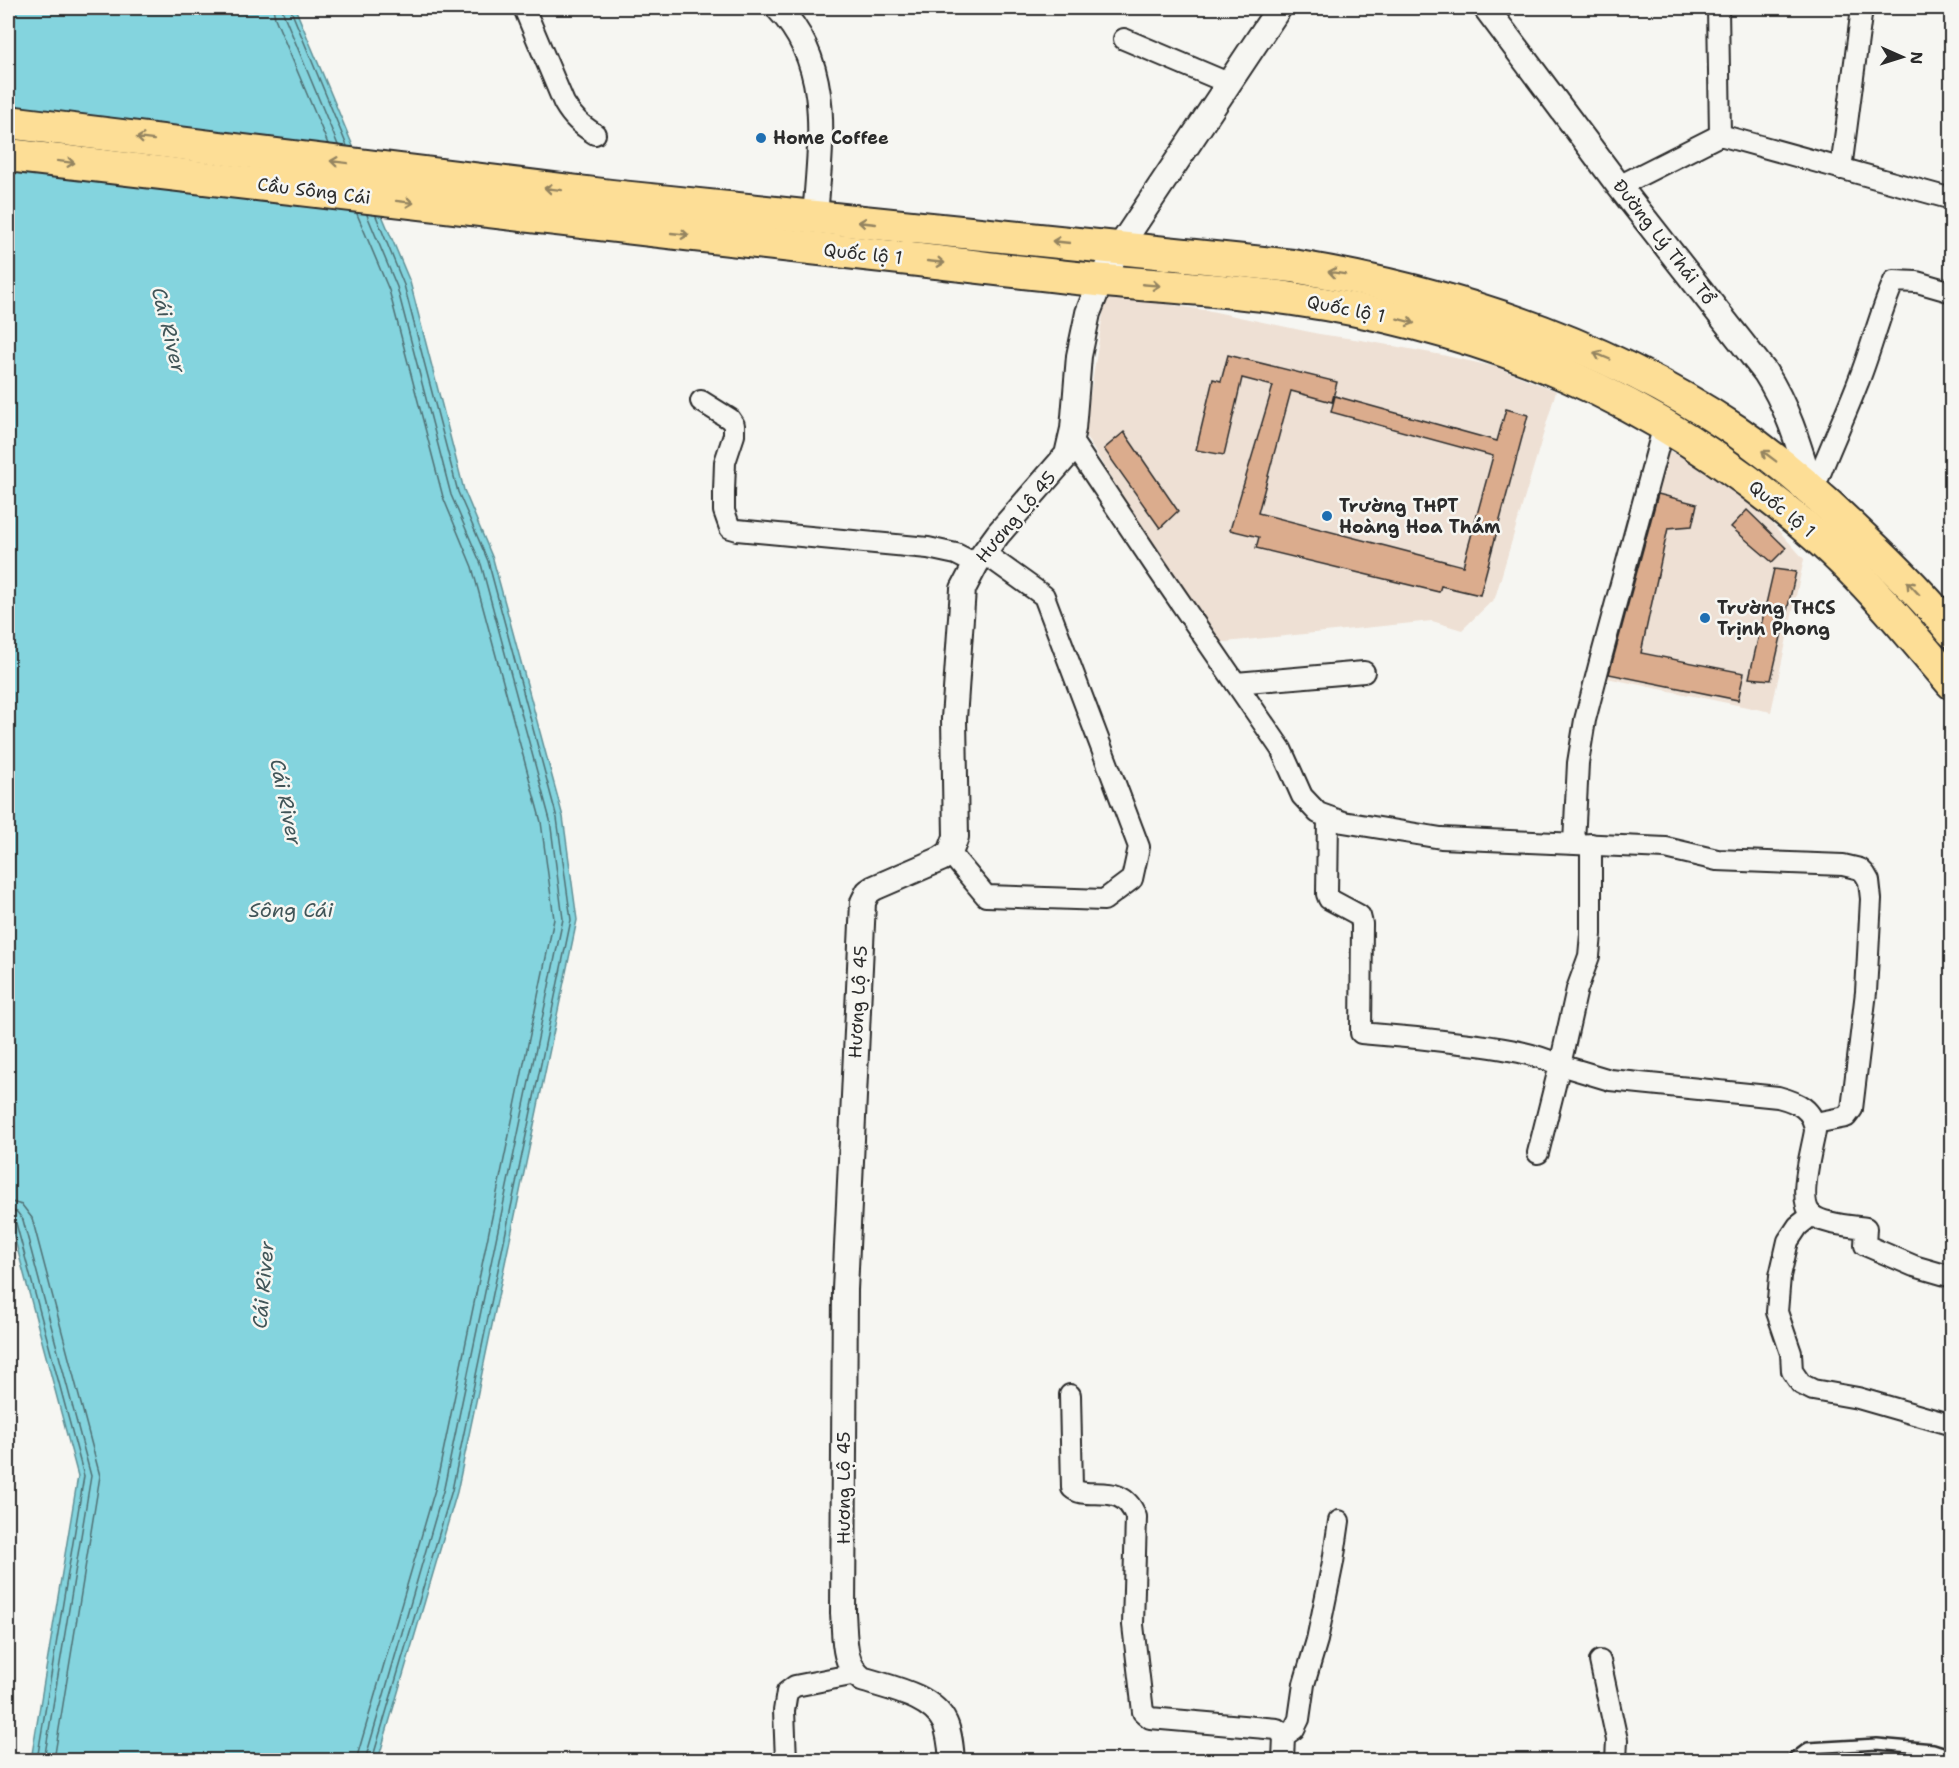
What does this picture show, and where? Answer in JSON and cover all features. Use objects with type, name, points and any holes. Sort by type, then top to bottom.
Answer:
[{"type":"highway","name":"Cầu Sông Cái","points":[[8,122],[611,196]]},
{"type":"highway","name":"Cầu Sông Cái","points":[[8,155],[621,228]]},
{"type":"highway","name":"Quốc lộ 1","points":[[611,196],[1293,266],[1352,275],[1477,307],[1546,332],[1604,357],[1678,395],[1736,432],[1792,473],[1813,492],[1890,563],[1952,631]]},
{"type":"highway","name":"Quốc lộ 1","points":[[621,228],[1292,299],[1347,308],[1466,338],[1536,363],[1598,390],[1664,425],[1717,459],[1769,497],[1820,540],[1864,583],[1952,683]]},
{"type":"street","points":[[524,8],[564,103],[577,121],[595,134]]},
{"type":"street","points":[[778,8],[794,26],[803,42],[812,64],[819,96],[820,133],[815,218]]},
{"type":"street","name":"Hương Lộ 45","points":[[856,1674],[849,1662],[843,1613],[844,1290],[862,911],[866,896],[874,888],[942,859],[950,853],[956,837],[954,719],[963,589],[980,559],[1008,522],[1059,467],[1067,455],[1071,440],[1079,356],[1088,313],[1101,280],[1119,248],[1279,8]]},
{"type":"street","name":"Đường Lý Thái Tổ","points":[[1486,8],[1619,186],[1717,309],[1774,386],[1796,434],[1813,492]]},
{"type":"street","points":[[1718,8],[1720,135]]},
{"type":"street","points":[[1841,169],[1862,8]]},
{"type":"street","points":[[1124,39],[1228,83]]},
{"type":"street","points":[[1619,186],[1720,135],[1952,199]]},
{"type":"street","points":[[1813,492],[1825,458],[1858,384],[1894,281],[1917,282],[1952,292]]},
{"type":"street","points":[[701,401],[730,419],[734,425],[734,435],[725,462],[724,511],[730,528],[928,548],[980,559],[1044,596],[1139,847],[1132,879],[1104,900],[986,896],[950,853]]},
{"type":"street","points":[[1538,1153],[1577,989],[1589,956],[1591,934],[1582,843],[1578,763],[1600,658],[1664,425]]},
{"type":"street","points":[[1071,440],[1281,749],[1302,796],[1318,813],[1328,818],[1441,838],[1666,848],[1717,860],[1843,865],[1860,869],[1869,881],[1871,899],[1866,992],[1852,1109],[1846,1117],[1815,1123]]},
{"type":"street","points":[[1236,683],[1364,672]]},
{"type":"street","points":[[1328,818],[1327,894],[1329,899],[1359,916],[1362,924],[1361,1033],[1436,1039],[1512,1050],[1543,1057],[1560,1065],[1610,1080],[1778,1097],[1802,1106],[1810,1113],[1815,1123],[1805,1190],[1807,1206],[1812,1215],[1822,1220],[1866,1228],[1865,1245],[1914,1266],[1952,1277]]},
{"type":"street","points":[[1812,1215],[1798,1226],[1788,1241],[1780,1276],[1777,1312],[1791,1353],[1792,1371],[1801,1384],[1813,1390],[1858,1398],[1952,1425]]},
{"type":"street","points":[[1070,1395],[1072,1488],[1076,1492],[1115,1495],[1130,1506],[1136,1517],[1133,1625],[1143,1712],[1150,1718],[1277,1729],[1284,1736],[1283,1761]]},
{"type":"street","points":[[1284,1736],[1294,1729],[1299,1719],[1304,1684],[1317,1640],[1333,1562],[1339,1521]]},
{"type":"street","points":[[1600,1661],[1617,1740],[1616,1761]]},
{"type":"street","points":[[786,1761],[784,1711],[787,1692],[795,1686],[856,1674],[862,1679],[932,1705],[946,1725],[952,1761]]},
{"type":"lane","points":[[1792,1761],[1808,1748],[1876,1744],[1933,1749],[1952,1755]]},
{"type":"shaded area","name":"Trường THPT Hoàng Hoa Thám","points":[[1106,295],[1211,311],[1319,334],[1442,355],[1496,367],[1556,391],[1495,598],[1462,630],[1432,621],[1216,643],[1084,434]]},
{"type":"shaded area","name":"Trường THCS Trịnh Phong","points":[[1664,449],[1719,473],[1770,521],[1804,559],[1771,712],[1602,677]]},
{"type":"water","name":"Sông Cái","points":[[8,8],[295,8],[410,282],[464,490],[493,559],[563,817],[577,920],[457,1492],[378,1760],[31,1760],[78,1476],[8,1214]]},
{"type":"building","points":[[1228,355],[1337,382],[1332,402],[1291,391],[1258,513],[1463,566],[1493,456],[1331,412],[1335,396],[1497,441],[1506,409],[1528,415],[1480,595],[1441,586],[1439,592],[1256,548],[1259,537],[1230,530],[1273,386],[1242,378],[1224,455],[1196,450],[1213,379],[1221,381]]},
{"type":"building","points":[[1124,432],[1178,511],[1160,528],[1104,449]]},
{"type":"building","points":[[1658,494],[1697,504],[1692,526],[1668,528],[1641,653],[1744,673],[1738,700],[1609,674]]},
{"type":"building","points":[[1747,510],[1786,548],[1772,562],[1731,527]]},
{"type":"building","points":[[1774,569],[1796,572],[1771,680],[1749,678]]},
{"type":"place","name":"Home Coffee","points":[[761,138]]},
{"type":"place","name":"Trường THPT Hoàng Hoa Thám","points":[[1327,516]]},
{"type":"place","name":"Trường THCS Trịnh Phong","points":[[1705,618]]},
{"type":"water label","name":"Cái River","points":[[169,330]]},
{"type":"water label","name":"Cái River","points":[[286,802]]},
{"type":"water label","name":"Cái River","points":[[263,1285]]}]
